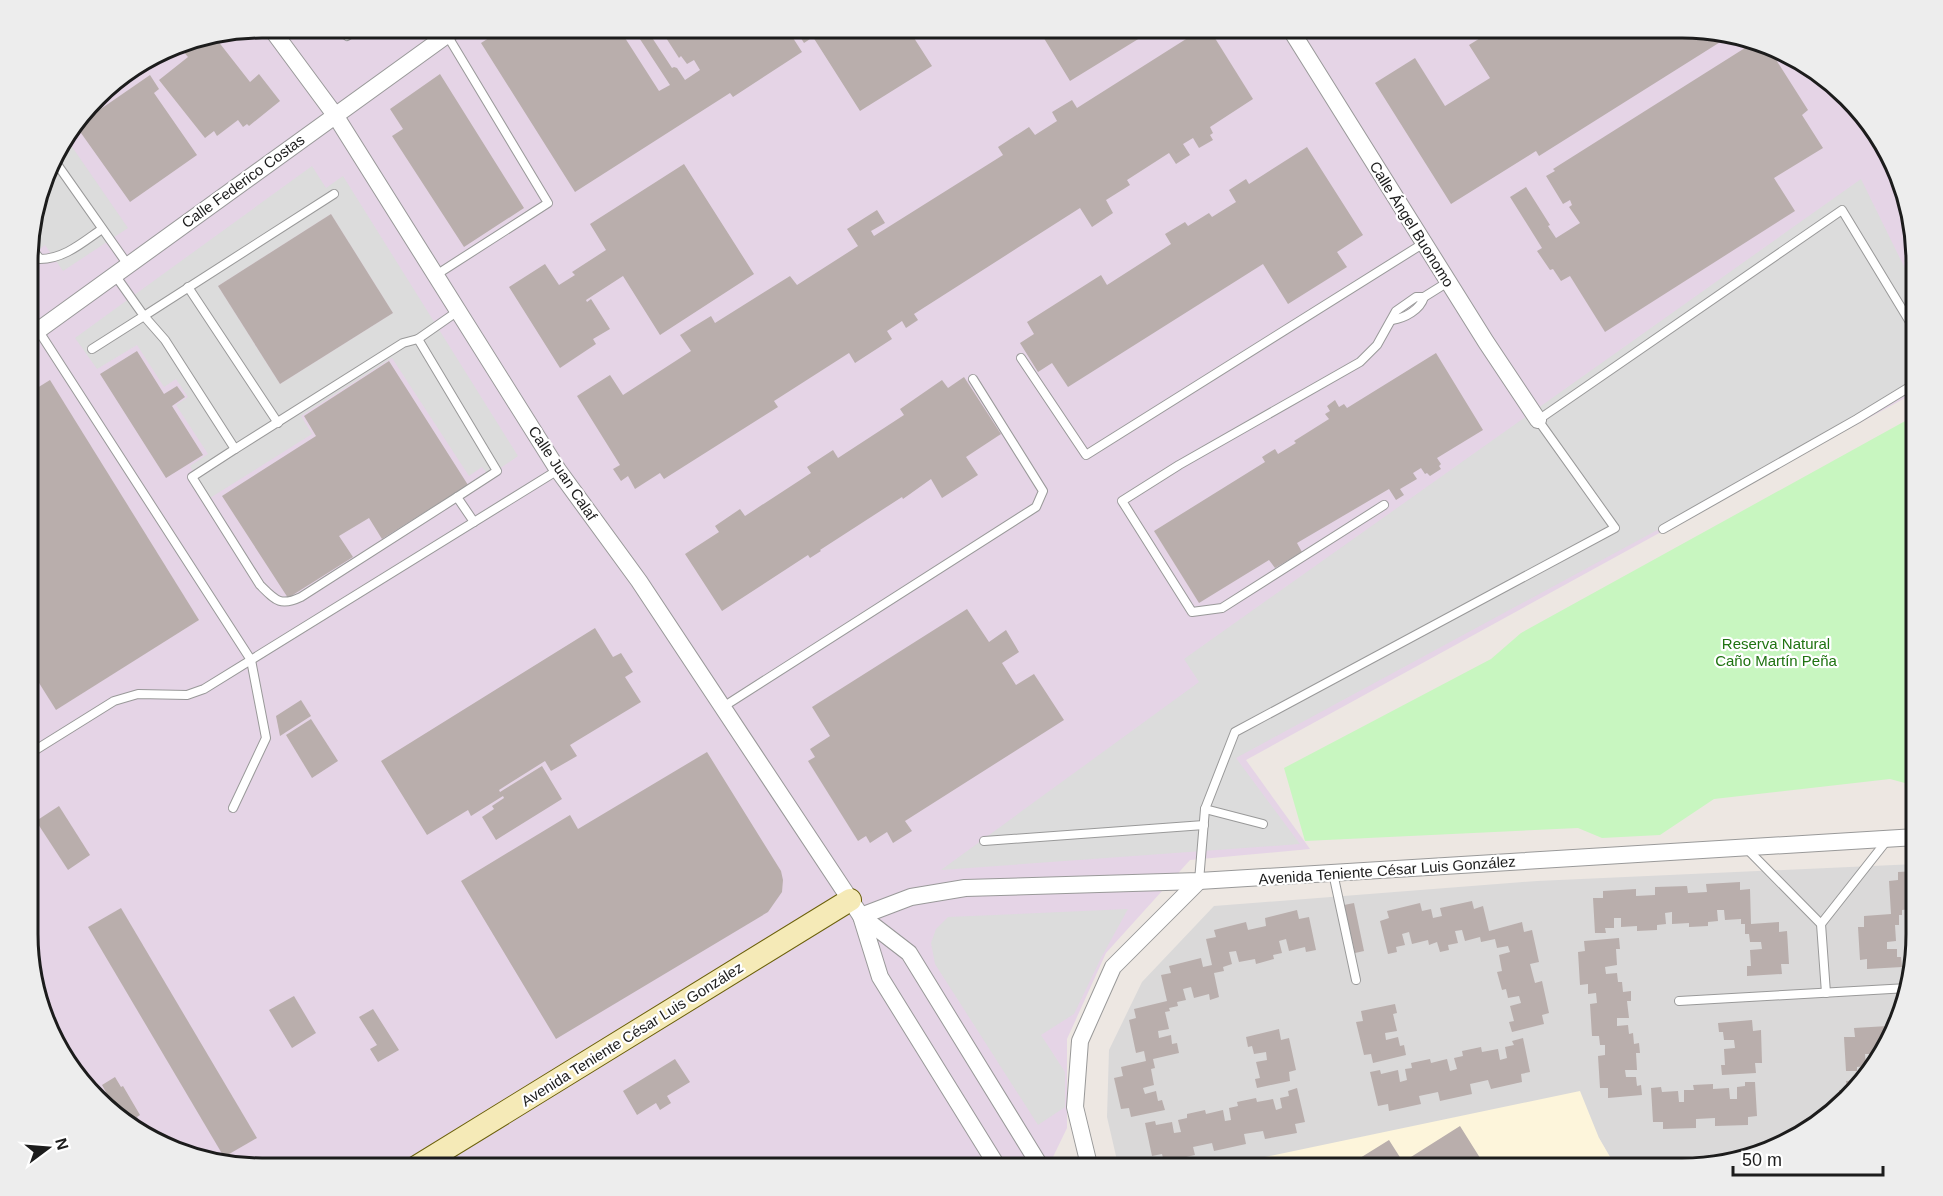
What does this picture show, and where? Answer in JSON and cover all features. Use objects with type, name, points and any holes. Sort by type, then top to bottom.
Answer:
[{"type":"street","name":"Calle Juan Calaf","points":[[278,38],[335,115],[558,470],[639,581],[856,908]]},
{"type":"street","name":"Calle Federico Costas","points":[[38,324],[121,270],[443,38]]},
{"type":"street","name":"Calle Ángel Buonomo","points":[[1296,38],[1448,282],[1538,420]]},
{"type":"street","name":"Avenida Teniente César Luis González","points":[[432,1158],[856,908],[965,888],[1199,881],[1906,838]]},
{"type":"street","points":[[1087,1158],[1075,1107],[1080,1041],[1113,967],[1199,881]]},
{"type":"street","points":[[856,908],[880,977],[992,1158]]},
{"type":"street","points":[[856,908],[909,953],[1035,1158]]},
{"type":"lane","points":[[436,275],[548,203],[457,38]]},
{"type":"lane","points":[[59,167],[102,229],[144,316],[165,340],[235,449]]},
{"type":"lane","points":[[92,349],[334,194]]},
{"type":"lane","points":[[1199,881],[1205,809],[1234,732],[1615,528],[1538,420],[1842,210],[1906,316]]},
{"type":"lane","points":[[38,256],[40,259],[48,259],[63,255],[102,229]]},
{"type":"lane","points":[[1021,358],[1086,455],[1424,243]]},
{"type":"lane","points":[[1384,505],[1222,608],[1192,612],[1122,501],[1179,465],[1360,362],[1377,345],[1396,311],[1416,297],[1424,297],[1448,282]]},
{"type":"lane","points":[[188,287],[278,423]]},
{"type":"lane","points":[[418,339],[497,471],[301,597],[289,603],[281,602],[260,585],[192,477],[403,343],[418,339],[458,311]]},
{"type":"lane","points":[[38,337],[251,660],[266,738],[233,808]]},
{"type":"lane","points":[[723,707],[1036,507],[1043,490],[974,379]]},
{"type":"lane","points":[[1663,529],[1906,389]]},
{"type":"lane","points":[[38,748],[114,701],[138,694],[187,695],[204,689],[558,470]]},
{"type":"lane","points":[[457,497],[474,522]]},
{"type":"lane","points":[[1205,809],[1263,824]]},
{"type":"lane","points":[[984,841],[1204,825]]},
{"type":"lane","points":[[1821,924],[1889,839]]},
{"type":"lane","points":[[1746,848],[1821,924],[1826,993]]},
{"type":"lane","points":[[1333,873],[1356,980]]},
{"type":"lane","points":[[1679,1001],[1899,989]]},
{"type":"shaded area","points":[[247,38],[1696,38],[1739,45],[1780,61],[1818,84],[1850,114],[1868,137],[1888,176],[1898,204],[1904,232],[1906,397],[1246,760],[1310,849],[1190,860],[1106,953],[1067,1039],[1067,1128],[1053,1157],[232,1157],[190,1147],[137,1121],[93,1082],[75,1059],[49,1006],[39,964],[38,949],[38,247],[45,204],[61,163],[84,125],[114,93],[137,75],[190,49],[232,39]]},
{"type":"shaded area","points":[[71,145],[128,228],[63,271],[45,245],[38,251],[45,204],[55,176]]},
{"type":"shaded area","points":[[312,166],[326,188],[343,176],[518,456],[489,476],[482,467],[469,476],[392,358],[301,416],[312,434],[210,498],[190,466],[208,454],[176,405],[188,397],[176,379],[164,387],[137,345],[97,369],[75,338]],"holes":[[[331,214],[393,313],[280,384],[218,286]]]},
{"type":"shaded area","points":[[1861,179],[1906,271],[1906,395],[1236,758],[1300,844],[941,870],[1199,682],[1184,659]]},
{"type":"shaded area","points":[[1906,864],[1904,964],[1894,1006],[1868,1059],[1829,1103],[1806,1121],[1767,1141],[1739,1151],[1711,1157],[1611,1158],[1599,1138],[1347,1158],[1116,1158],[1107,1117],[1109,1050],[1142,982],[1214,906],[1537,881]]},
{"type":"shaded area","points":[[1128,909],[1074,1014],[1041,1035],[1065,1072],[1065,1107],[1038,1125],[935,964],[931,943],[936,929],[948,917]]},
{"type":"shaded area","points":[[1580,1091],[1599,1138],[1611,1158],[1260,1158]]},
{"type":"green space","name":"Reserva Natural Caño Martín Peña","points":[[1906,421],[1906,783],[1890,779],[1714,799],[1660,835],[1602,838],[1578,828],[1305,841],[1284,768],[1491,659],[1521,633]]},
{"type":"building","points":[[489,38],[625,38],[659,91],[670,85],[639,38],[652,38],[672,68],[677,68],[685,80],[700,70],[694,60],[687,64],[681,56],[679,58],[666,38],[793,38],[802,52],[733,97],[730,93],[575,192],[481,43]]},
{"type":"building","points":[[801,38],[812,38],[804,43]]},
{"type":"building","points":[[814,38],[914,38],[932,66],[860,111]]},
{"type":"building","points":[[1044,38],[1140,38],[1070,81]]},
{"type":"building","points":[[1188,38],[1215,38],[1253,99],[1210,127],[1213,140],[1199,148],[1193,138],[1183,144],[1190,155],[1176,164],[1169,153],[1127,180],[1130,185],[1106,200],[1113,213],[1092,227],[1080,208],[914,314],[918,320],[906,328],[902,321],[887,331],[892,339],[855,363],[849,353],[774,401],[778,407],[664,479],[660,473],[635,489],[628,476],[621,481],[613,469],[620,465],[577,396],[610,375],[623,395],[691,351],[680,335],[711,316],[715,323],[790,276],[797,285],[858,246],[847,229],[877,210],[885,223],[871,231],[874,236],[1003,155],[998,147],[1029,127],[1035,135],[1057,121],[1052,112],[1072,100],[1077,108]]},
{"type":"building","points":[[1480,38],[1696,38],[1721,41],[1539,156],[1536,151],[1451,204],[1375,83],[1415,58],[1445,106],[1490,78],[1469,45]]},
{"type":"building","points":[[219,42],[250,82],[259,74],[280,101],[249,126],[247,124],[243,127],[238,120],[217,136],[214,131],[205,138],[159,80],[188,57],[184,52]]},
{"type":"building","points":[[1746,47],[1776,59],[1808,110],[1802,115],[1823,148],[1774,178],[1795,211],[1605,332],[1570,276],[1561,281],[1553,269],[1550,270],[1537,251],[1542,248],[1510,197],[1526,187],[1556,238],[1580,223],[1569,207],[1572,205],[1570,200],[1563,204],[1546,176],[1555,171],[1553,169]]},
{"type":"building","points":[[440,74],[524,208],[464,247],[392,136],[403,129],[390,109]]},
{"type":"building","points":[[150,75],[159,89],[154,93],[197,155],[130,202],[80,131],[92,115]]},
{"type":"building","points":[[1307,147],[1363,235],[1337,252],[1347,267],[1288,304],[1263,264],[1068,387],[1052,363],[1038,372],[1020,343],[1034,334],[1027,322],[1101,275],[1107,285],[1171,244],[1165,234],[1185,222],[1188,226],[1209,213],[1212,217],[1236,202],[1229,190],[1246,179],[1249,184]]},
{"type":"building","points":[[684,164],[754,274],[660,335],[623,276],[586,300],[587,302],[591,299],[610,329],[593,339],[596,344],[560,368],[509,287],[545,264],[559,285],[575,275],[572,272],[606,250],[590,224]]},
{"type":"building","points":[[331,214],[393,313],[280,384],[218,286]]},
{"type":"building","points":[[137,351],[164,394],[177,386],[185,397],[172,406],[203,455],[166,478],[100,374]]},
{"type":"building","points":[[1436,353],[1483,430],[1437,458],[1441,469],[1430,476],[1425,474],[1421,468],[1413,473],[1417,479],[1400,489],[1404,495],[1396,500],[1389,489],[1297,543],[1302,552],[1275,568],[1269,560],[1199,603],[1154,531],[1265,462],[1262,457],[1275,449],[1278,454],[1296,443],[1294,441],[1329,419],[1325,414],[1330,411],[1327,406],[1335,400],[1339,407],[1344,404],[1347,408]]},
{"type":"building","points":[[389,361],[468,485],[382,539],[369,518],[339,536],[353,557],[288,598],[222,496],[316,436],[304,416]]},
{"type":"building","points":[[964,377],[1001,434],[966,457],[978,475],[942,498],[931,479],[810,558],[808,555],[722,611],[685,554],[719,532],[715,526],[740,509],[745,516],[811,473],[807,467],[833,450],[838,458],[904,415],[900,409],[942,380],[948,388]]},
{"type":"building","points":[[50,380],[199,620],[56,710],[38,681],[38,387]]},
{"type":"building","points":[[967,609],[989,642],[1006,630],[1019,652],[1002,663],[1016,685],[1034,674],[1064,720],[905,821],[912,831],[893,843],[887,832],[870,843],[866,836],[858,841],[808,761],[815,757],[810,749],[830,736],[812,707]]},
{"type":"building","points":[[595,628],[613,657],[621,653],[633,672],[625,677],[641,702],[570,745],[577,756],[551,771],[545,761],[499,790],[500,792],[542,766],[562,799],[496,840],[482,817],[494,809],[492,806],[504,798],[503,796],[471,816],[468,810],[427,835],[381,761]]},
{"type":"building","points":[[301,700],[311,716],[280,736],[276,716]]},
{"type":"building","points":[[311,719],[338,761],[312,778],[286,735]]},
{"type":"building","points":[[707,752],[781,871],[782,892],[768,912],[556,1039],[461,881],[570,815],[578,829]]},
{"type":"building","points":[[59,806],[90,855],[68,870],[38,824],[38,820]]},
{"type":"building","points":[[1898,872],[1906,872],[1906,910],[1902,910],[1902,915],[1899,915],[1899,925],[1895,925],[1896,941],[1887,942],[1887,949],[1897,949],[1897,957],[1901,957],[1902,967],[1867,969],[1867,959],[1860,960],[1858,927],[1864,927],[1864,916],[1891,914],[1889,881],[1898,880]]},
{"type":"building","points":[[1740,882],[1740,890],[1750,889],[1751,924],[1779,922],[1779,932],[1787,931],[1789,964],[1781,964],[1782,974],[1747,976],[1747,966],[1751,966],[1750,950],[1762,949],[1761,942],[1750,942],[1749,934],[1745,934],[1745,924],[1741,924],[1741,919],[1725,920],[1724,910],[1717,910],[1718,921],[1708,922],[1708,926],[1689,927],[1689,923],[1672,924],[1672,912],[1665,913],[1666,924],[1657,925],[1657,930],[1637,931],[1637,926],[1621,927],[1621,918],[1614,918],[1614,928],[1605,928],[1606,933],[1595,933],[1593,898],[1603,898],[1603,891],[1636,889],[1636,896],[1655,895],[1655,887],[1687,886],[1688,893],[1707,892],[1706,884]]},
{"type":"building","points":[[1472,901],[1474,909],[1483,906],[1489,931],[1522,922],[1524,932],[1532,930],[1539,962],[1530,964],[1535,983],[1542,981],[1549,1013],[1542,1015],[1544,1024],[1512,1032],[1509,1022],[1514,1021],[1510,1006],[1521,1003],[1519,996],[1508,998],[1506,989],[1502,990],[1497,972],[1502,971],[1499,955],[1510,952],[1508,946],[1497,948],[1495,939],[1481,942],[1480,937],[1465,941],[1462,930],[1455,931],[1458,943],[1448,945],[1449,950],[1440,952],[1437,942],[1429,945],[1428,940],[1412,944],[1409,932],[1402,934],[1405,945],[1396,947],[1397,952],[1388,954],[1380,921],[1389,918],[1387,911],[1420,903],[1422,911],[1431,909],[1433,918],[1442,916],[1440,908]]},
{"type":"building","points":[[1354,903],[1364,951],[1355,953],[1344,905]]},
{"type":"building","points":[[121,908],[257,1138],[226,1156],[223,1155],[88,927]]},
{"type":"building","points":[[1297,910],[1299,919],[1309,917],[1316,950],[1306,952],[1305,947],[1289,951],[1286,939],[1279,941],[1282,953],[1273,955],[1274,959],[1256,964],[1255,959],[1239,962],[1236,951],[1229,952],[1232,964],[1223,967],[1224,971],[1214,973],[1219,997],[1210,1000],[1209,994],[1194,998],[1191,987],[1183,989],[1186,1000],[1177,1002],[1178,1006],[1169,1008],[1170,1011],[1165,1012],[1169,1029],[1158,1031],[1159,1038],[1171,1035],[1172,1044],[1177,1043],[1179,1053],[1153,1059],[1155,1068],[1151,1069],[1154,1085],[1143,1088],[1145,1094],[1156,1091],[1158,1101],[1162,1100],[1165,1110],[1131,1117],[1129,1108],[1121,1109],[1114,1078],[1123,1076],[1121,1067],[1146,1061],[1144,1051],[1136,1053],[1129,1020],[1136,1018],[1134,1009],[1167,1001],[1161,975],[1171,973],[1169,966],[1201,958],[1203,967],[1212,965],[1206,939],[1216,937],[1214,930],[1246,922],[1248,930],[1266,926],[1265,918]]},
{"type":"building","points":[[1619,938],[1620,949],[1616,949],[1617,965],[1605,967],[1606,974],[1617,973],[1618,982],[1622,982],[1623,992],[1631,991],[1631,1001],[1627,1001],[1629,1018],[1617,1018],[1617,1026],[1628,1025],[1629,1034],[1633,1033],[1634,1044],[1639,1043],[1640,1053],[1636,1053],[1637,1070],[1625,1070],[1626,1077],[1636,1077],[1637,1086],[1641,1085],[1642,1095],[1608,1098],[1608,1088],[1600,1088],[1598,1056],[1605,1055],[1605,1045],[1600,1045],[1599,1036],[1592,1036],[1590,1004],[1597,1003],[1596,993],[1588,994],[1588,984],[1580,985],[1578,952],[1585,951],[1584,941]]},
{"type":"building","points":[[294,996],[316,1033],[292,1048],[269,1010]]},
{"type":"building","points":[[1395,1004],[1397,1013],[1393,1014],[1397,1031],[1385,1033],[1386,1040],[1398,1037],[1400,1046],[1404,1045],[1406,1055],[1373,1063],[1371,1054],[1364,1055],[1356,1022],[1363,1021],[1361,1011]]},
{"type":"building","points":[[373,1009],[399,1050],[378,1062],[370,1049],[377,1045],[359,1017]]},
{"type":"building","points":[[1752,1020],[1753,1031],[1761,1030],[1762,1063],[1755,1063],[1756,1073],[1722,1075],[1721,1065],[1725,1065],[1724,1049],[1735,1048],[1734,1040],[1724,1040],[1723,1032],[1719,1032],[1718,1023]]},
{"type":"building","points":[[1885,1026],[1871,1054],[1865,1054],[1866,1062],[1862,1066],[1857,1067],[1857,1071],[1846,1071],[1844,1037],[1855,1037],[1854,1028]]},
{"type":"building","points":[[1279,1029],[1281,1040],[1289,1038],[1296,1070],[1289,1072],[1290,1081],[1257,1088],[1255,1079],[1260,1078],[1256,1062],[1267,1060],[1266,1052],[1254,1054],[1252,1046],[1248,1047],[1246,1037]]},
{"type":"building","points":[[1523,1038],[1530,1072],[1521,1074],[1522,1082],[1491,1089],[1488,1080],[1470,1084],[1472,1094],[1440,1101],[1438,1092],[1419,1096],[1421,1104],[1389,1111],[1388,1104],[1378,1106],[1370,1072],[1380,1070],[1381,1074],[1398,1070],[1400,1082],[1407,1080],[1405,1069],[1412,1068],[1411,1063],[1430,1059],[1431,1063],[1447,1059],[1450,1071],[1457,1069],[1454,1058],[1463,1056],[1462,1051],[1481,1047],[1482,1052],[1498,1049],[1500,1060],[1507,1058],[1505,1047],[1514,1045],[1512,1041]]},
{"type":"building","points":[[675,1059],[690,1082],[667,1096],[671,1103],[660,1110],[656,1103],[637,1115],[623,1091]]},
{"type":"building","points":[[115,1077],[140,1115],[137,1117],[141,1123],[105,1095],[107,1094],[102,1085]]},
{"type":"building","points":[[1745,1082],[1755,1082],[1757,1116],[1748,1117],[1748,1125],[1715,1126],[1715,1118],[1696,1119],[1696,1128],[1663,1129],[1663,1122],[1653,1122],[1651,1088],[1661,1087],[1662,1092],[1678,1091],[1679,1102],[1684,1102],[1684,1090],[1694,1090],[1693,1085],[1713,1084],[1713,1089],[1729,1088],[1730,1099],[1737,1099],[1737,1087],[1745,1086]]},
{"type":"building","points":[[1297,1088],[1305,1122],[1295,1124],[1297,1133],[1265,1139],[1263,1131],[1244,1134],[1246,1144],[1214,1151],[1212,1143],[1193,1147],[1195,1155],[1182,1158],[1163,1158],[1162,1154],[1152,1156],[1145,1123],[1155,1121],[1156,1125],[1172,1122],[1174,1133],[1181,1132],[1178,1120],[1187,1118],[1187,1114],[1205,1110],[1206,1114],[1223,1110],[1225,1121],[1231,1120],[1229,1108],[1238,1106],[1237,1102],[1256,1098],[1257,1102],[1273,1099],[1276,1110],[1282,1108],[1280,1098],[1289,1096],[1288,1091]]},
{"type":"building","points":[[1460,1126],[1480,1158],[1409,1158]]},
{"type":"building","points":[[1389,1140],[1400,1158],[1360,1158]]}]
